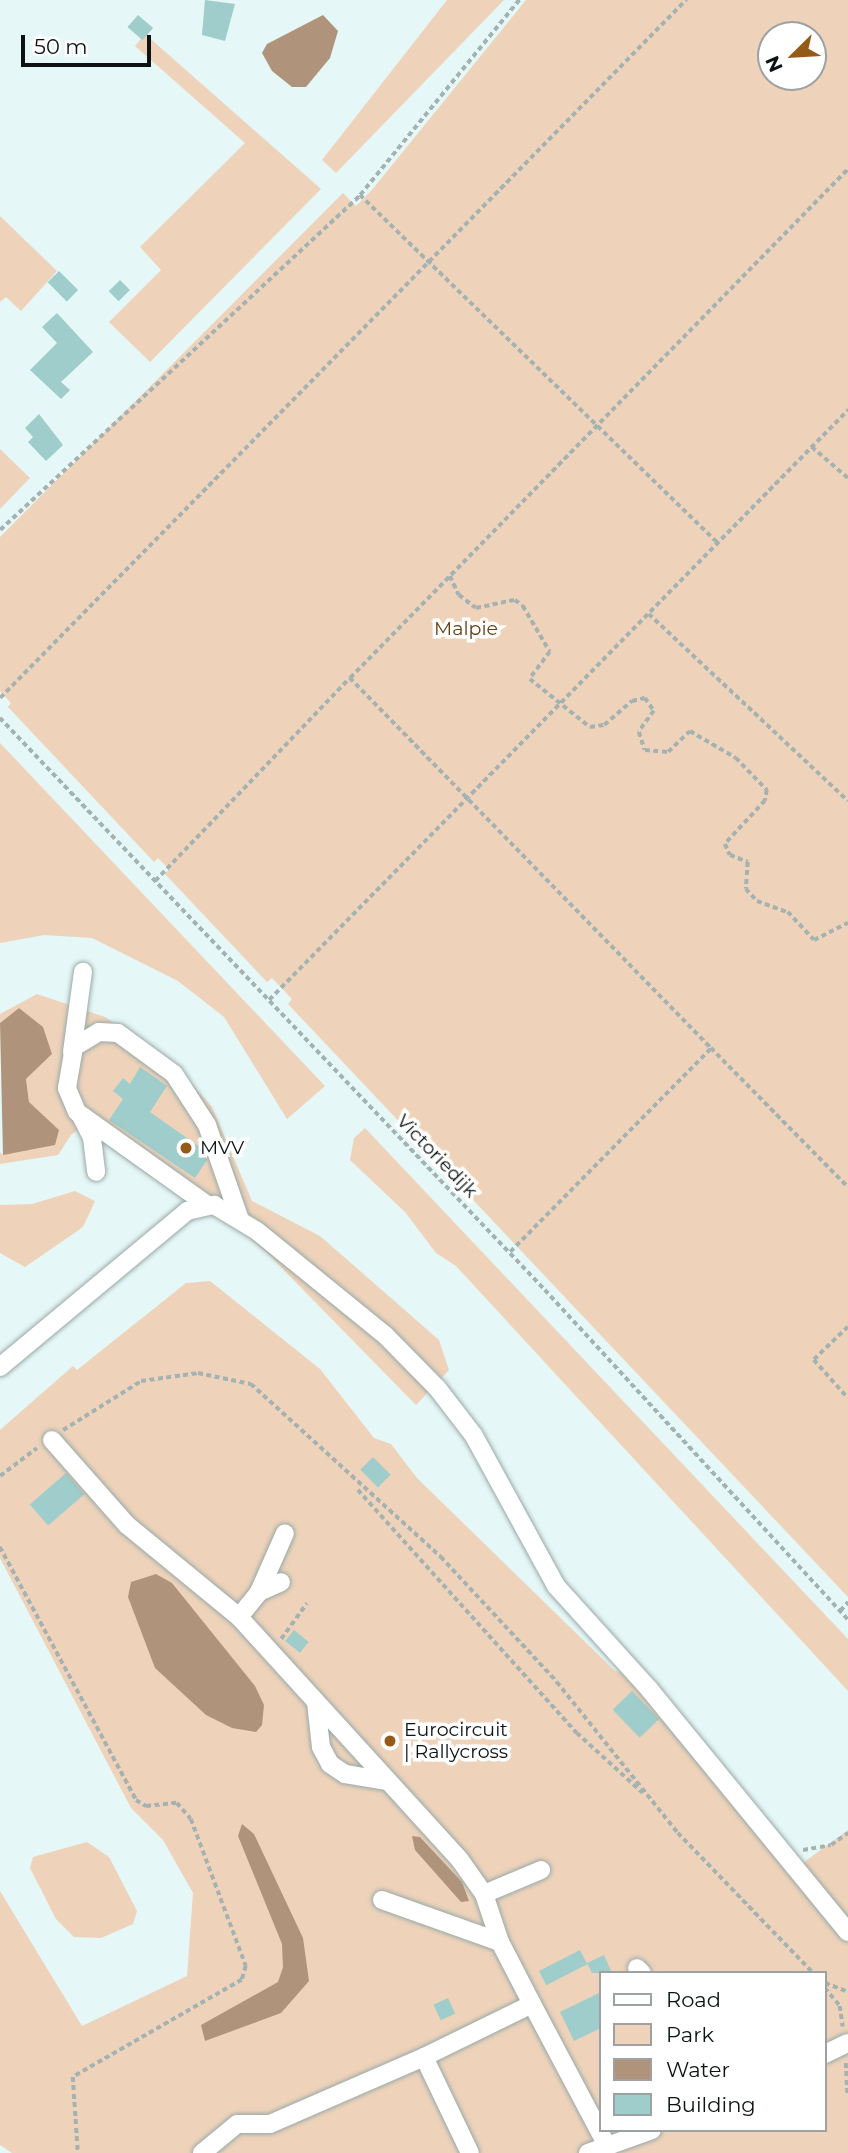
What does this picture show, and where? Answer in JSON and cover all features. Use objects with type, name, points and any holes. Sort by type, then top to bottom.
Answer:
[{"type":"lane","points":[[83,972],[68,1096],[92,1138],[96,1172]]},
{"type":"lane","points":[[72,1052],[106,1030],[159,1057],[186,1088],[207,1125],[240,1220]]},
{"type":"lane","points":[[81,1116],[206,1204],[240,1220],[386,1336],[438,1390],[474,1436],[556,1586],[848,1933]]},
{"type":"lane","points":[[0,1367],[174,1220],[206,1204]]},
{"type":"lane","points":[[52,1440],[127,1525],[239,1617],[389,1782],[484,1894],[500,1942],[606,2144]]},
{"type":"lane","points":[[239,1617],[259,1592],[285,1533]]},
{"type":"lane","points":[[259,1592],[281,1582]]},
{"type":"lane","points":[[315,1699],[321,1747],[330,1764],[345,1774],[389,1782]]},
{"type":"lane","points":[[484,1894],[541,1870]]},
{"type":"lane","points":[[382,1900],[500,1942]]},
{"type":"lane","points":[[202,2153],[237,2124],[270,2124],[424,2057],[531,2004]]},
{"type":"lane","points":[[827,2053],[846,2044]]},
{"type":"lane","points":[[424,2057],[470,2153]]},
{"type":"lane","points":[[588,2153],[606,2144],[645,2132]]},
{"type":"path","points":[[0,530],[360,195],[519,0]]},
{"type":"path","points":[[0,698],[430,264],[686,0]]},
{"type":"path","points":[[155,881],[594,424],[848,169]]},
{"type":"path","points":[[360,195],[718,543]]},
{"type":"path","points":[[269,1000],[848,410]]},
{"type":"path","points":[[812,447],[848,478]]},
{"type":"path","points":[[450,576],[459,595],[476,608],[515,600],[523,606],[550,652],[530,678],[563,701],[590,727],[597,727],[632,701],[645,698],[654,711],[639,732],[645,750],[668,752],[690,731],[725,749],[767,790],[765,801],[725,844],[730,855],[748,862],[747,889],[757,901],[788,912],[814,940],[848,923]]},
{"type":"path","points":[[649,614],[848,801]]},
{"type":"path","points":[[350,678],[848,1187]]},
{"type":"path","name":"Victoriedijk","points":[[0,718],[510,1252],[848,1620]]},
{"type":"path","points":[[510,1252],[711,1048]]},
{"type":"path","points":[[848,1326],[814,1360],[848,1398]]},
{"type":"path","points":[[0,1476],[141,1381],[198,1373],[233,1377],[269,1399],[351,1480],[469,1587],[574,1702],[650,1798],[810,1971]]},
{"type":"path","points":[[351,1480],[577,1733],[650,1798]]},
{"type":"path","points":[[0,1547],[136,1800],[146,1806],[177,1803],[191,1819],[246,1966],[242,1980],[73,2077],[78,2153]]},
{"type":"path","points":[[839,1611],[848,1602]]},
{"type":"path","points":[[271,1652],[307,1603]]},
{"type":"path","points":[[784,1854],[831,1845],[848,1833]]},
{"type":"path","points":[[827,1984],[848,1992]]},
{"type":"path","points":[[827,1991],[842,2012],[848,2095]]},
{"type":"green space","points":[[447,0],[504,0],[336,173],[322,160]]},
{"type":"green space","name":"Malpie","points":[[526,0],[848,0],[848,1597],[288,1004],[292,999],[272,978],[267,982],[165,874],[169,869],[158,858],[154,862],[8,707],[11,703],[0,691],[0,537],[343,193],[356,206]]},
{"type":"green space","points":[[145,34],[321,189],[150,362],[109,322],[161,270],[140,247],[245,143],[135,46]]},
{"type":"green space","points":[[0,216],[57,271],[21,311],[6,297],[0,302]]},
{"type":"green space","points":[[0,449],[30,478],[0,509]]},
{"type":"green space","points":[[0,743],[325,1086],[287,1119],[224,1017],[178,981],[92,938],[44,935],[0,943]]},
{"type":"green space","points":[[37,994],[105,1017],[172,1061],[212,1107],[252,1201],[320,1236],[439,1340],[449,1370],[416,1405],[270,1256],[208,1201],[148,1175],[93,1119],[71,1135],[58,1155],[0,1164],[0,1152],[3,1155],[29,1102],[26,1079],[52,1054],[19,1008],[0,1023],[0,1014]]},
{"type":"green space","points":[[365,1128],[848,1639],[848,1691],[456,1266],[436,1253],[405,1212],[350,1160],[354,1138]]},
{"type":"green space","points":[[75,1191],[95,1201],[83,1227],[25,1267],[0,1253],[0,1205],[32,1204]]},
{"type":"green space","name":"Eurocircuit | Rallycross","points":[[210,1281],[320,1369],[374,1438],[391,1444],[417,1478],[615,1671],[628,1674],[848,1938],[848,2153],[12,2153],[0,2145],[0,1891],[82,2026],[187,1976],[193,1893],[163,1840],[131,1808],[0,1558],[0,1430],[73,1366],[77,1370],[186,1283]]},
{"type":"green space","points":[[848,1830],[848,1923],[800,1865]]},
{"type":"green space","points":[[87,1842],[109,1857],[137,1911],[133,1924],[101,1938],[74,1937],[56,1919],[30,1868],[33,1857]]},
{"type":"water","points":[[323,15],[338,31],[330,58],[306,87],[292,87],[272,71],[262,53],[267,44]]},
{"type":"water","points":[[19,1008],[43,1027],[52,1054],[26,1079],[29,1102],[59,1130],[55,1145],[3,1155],[0,1023]]},
{"type":"water","points":[[156,1574],[172,1583],[255,1686],[264,1705],[262,1725],[256,1732],[232,1728],[206,1715],[155,1668],[128,1597],[131,1582]]},
{"type":"water","points":[[242,1824],[254,1834],[303,1938],[309,1981],[281,2013],[205,2041],[201,2025],[278,1982],[283,1967],[282,1944],[238,1836]]},
{"type":"water","points":[[412,1836],[420,1837],[462,1882],[469,1901],[461,1902],[415,1850]]},
{"type":"building","points":[[205,0],[235,4],[225,41],[202,35]]},
{"type":"building","points":[[138,15],[153,28],[143,40],[128,27]]},
{"type":"building","points":[[59,271],[78,290],[67,301],[48,282]]},
{"type":"building","points":[[120,280],[130,290],[119,301],[109,291]]},
{"type":"building","points":[[57,313],[93,352],[61,382],[70,390],[61,399],[30,370],[57,343],[42,327]]},
{"type":"building","points":[[39,414],[63,445],[46,461],[28,442],[33,437],[25,428]]},
{"type":"building","points":[[140,1067],[167,1086],[150,1112],[204,1150],[207,1160],[195,1178],[109,1120],[123,1099],[113,1091],[123,1078],[130,1084]]},
{"type":"building","points":[[373,1457],[391,1475],[378,1487],[360,1470]]},
{"type":"building","points":[[66,1473],[84,1494],[48,1526],[30,1504]]},
{"type":"building","points":[[294,1630],[309,1642],[300,1653],[285,1641]]},
{"type":"building","points":[[632,1691],[659,1719],[640,1738],[613,1710]]},
{"type":"building","points":[[580,1950],[587,1964],[546,1985],[539,1971]]},
{"type":"building","points":[[604,1955],[611,1971],[592,1973],[587,1963]]},
{"type":"building","points":[[600,1992],[600,2028],[574,2041],[560,2012]]},
{"type":"building","points":[[448,1998],[455,2013],[441,2020],[433,2005]]},
{"type":"place","name":"MVV","points":[[186,1148]]},
{"type":"place","name":"Eurocircuit | Rallycross","points":[[390,1741]]}]
